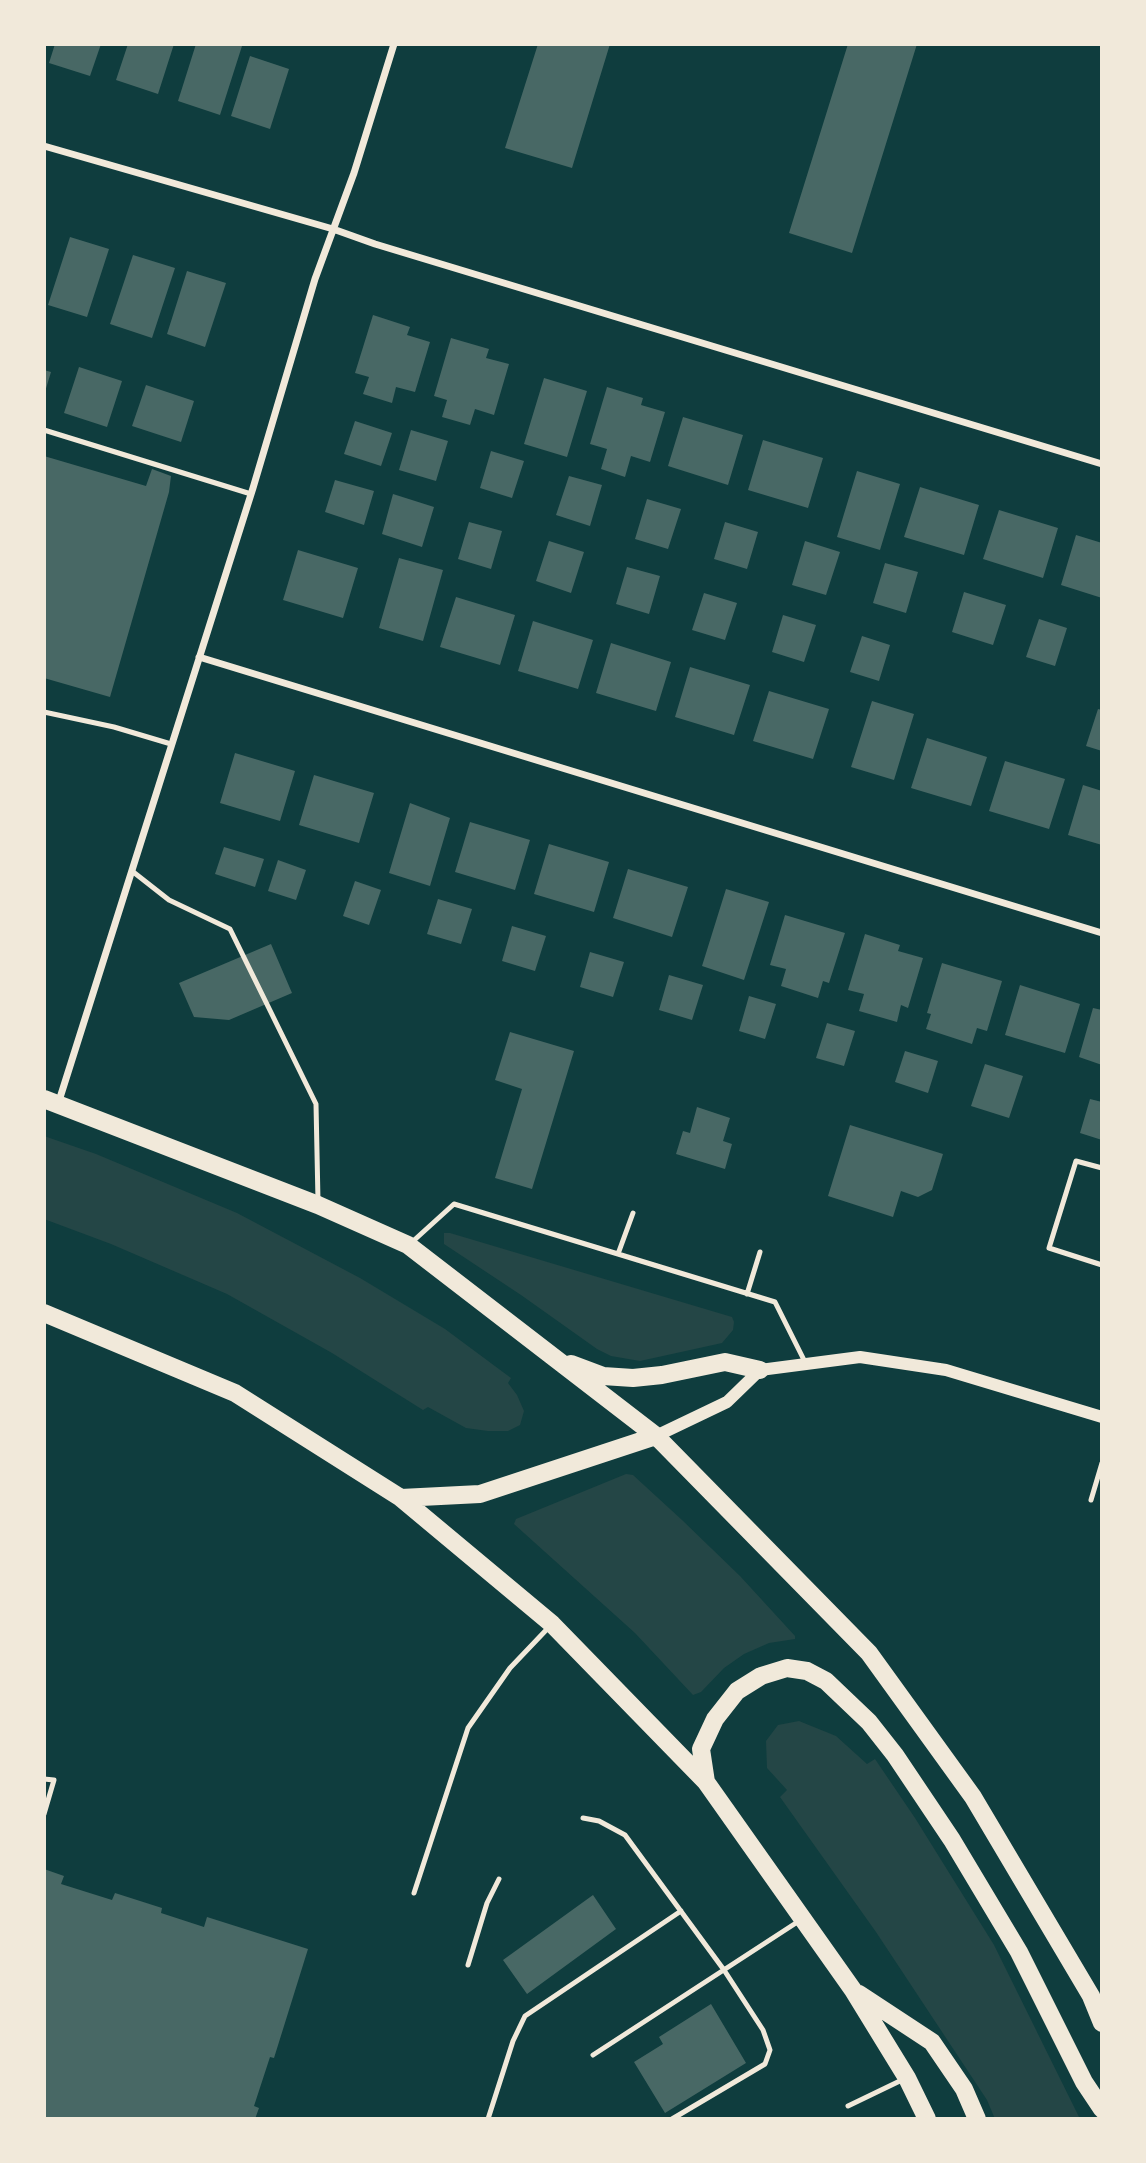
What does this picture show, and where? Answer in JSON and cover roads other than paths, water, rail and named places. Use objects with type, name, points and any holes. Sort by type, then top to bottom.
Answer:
[{"type":"main road","points":[[51,1102],[318,1205],[408,1245],[656,1436],[869,1653],[973,1797],[1096,1993],[1102,2023]]},
{"type":"main road","points":[[44,1313],[234,1393],[401,1498],[552,1624],[706,1782],[853,1990],[907,2078],[927,2119]]},
{"type":"main road","points":[[555,1359],[603,1376],[633,1378],[725,1362],[760,1370]]},
{"type":"main road","points":[[401,1498],[480,1494],[656,1436]]},
{"type":"main road","points":[[706,1782],[701,1749],[715,1719],[737,1691],[761,1676],[787,1668],[807,1671],[826,1681],[869,1722],[889,1747],[952,1840],[1019,1952],[1084,2081],[1102,2109]]},
{"type":"main road","points":[[853,1990],[932,2042],[964,2089],[977,2119]]},
{"type":"street","points":[[51,1102],[132,871],[251,494],[315,279],[354,173],[394,44]]},
{"type":"street","points":[[44,146],[333,229],[1102,464]]},
{"type":"street","points":[[199,657],[1102,933]]},
{"type":"street","points":[[656,1436],[727,1402],[760,1370],[860,1357],[946,1370],[1102,1418]]},
{"type":"lane","points":[[44,430],[251,494]]},
{"type":"lane","points":[[44,712],[114,727],[171,744]]},
{"type":"lane","points":[[132,871],[169,900],[230,929],[316,1104],[318,1205]]},
{"type":"lane","points":[[1102,1168],[1076,1161],[1049,1248],[1102,1265]]},
{"type":"lane","points":[[408,1245],[454,1204],[775,1303],[806,1364]]},
{"type":"lane","points":[[618,1254],[634,1213]]},
{"type":"lane","points":[[747,1294],[760,1252]]},
{"type":"lane","points":[[1090,1500],[1102,1463]]},
{"type":"lane","points":[[414,1893],[468,1728],[510,1668],[552,1624]]},
{"type":"lane","points":[[44,1779],[54,1780],[44,1814]]},
{"type":"lane","points":[[583,1818],[599,1821],[625,1835],[724,1970],[762,2030],[770,2050],[765,2064],[672,2119]]},
{"type":"lane","points":[[468,1965],[487,1903],[499,1879]]},
{"type":"lane","points":[[488,2119],[513,2041],[525,2016],[681,1911]]},
{"type":"lane","points":[[593,2055],[804,1918]]},
{"type":"lane","points":[[848,2106],[907,2078]]}]
